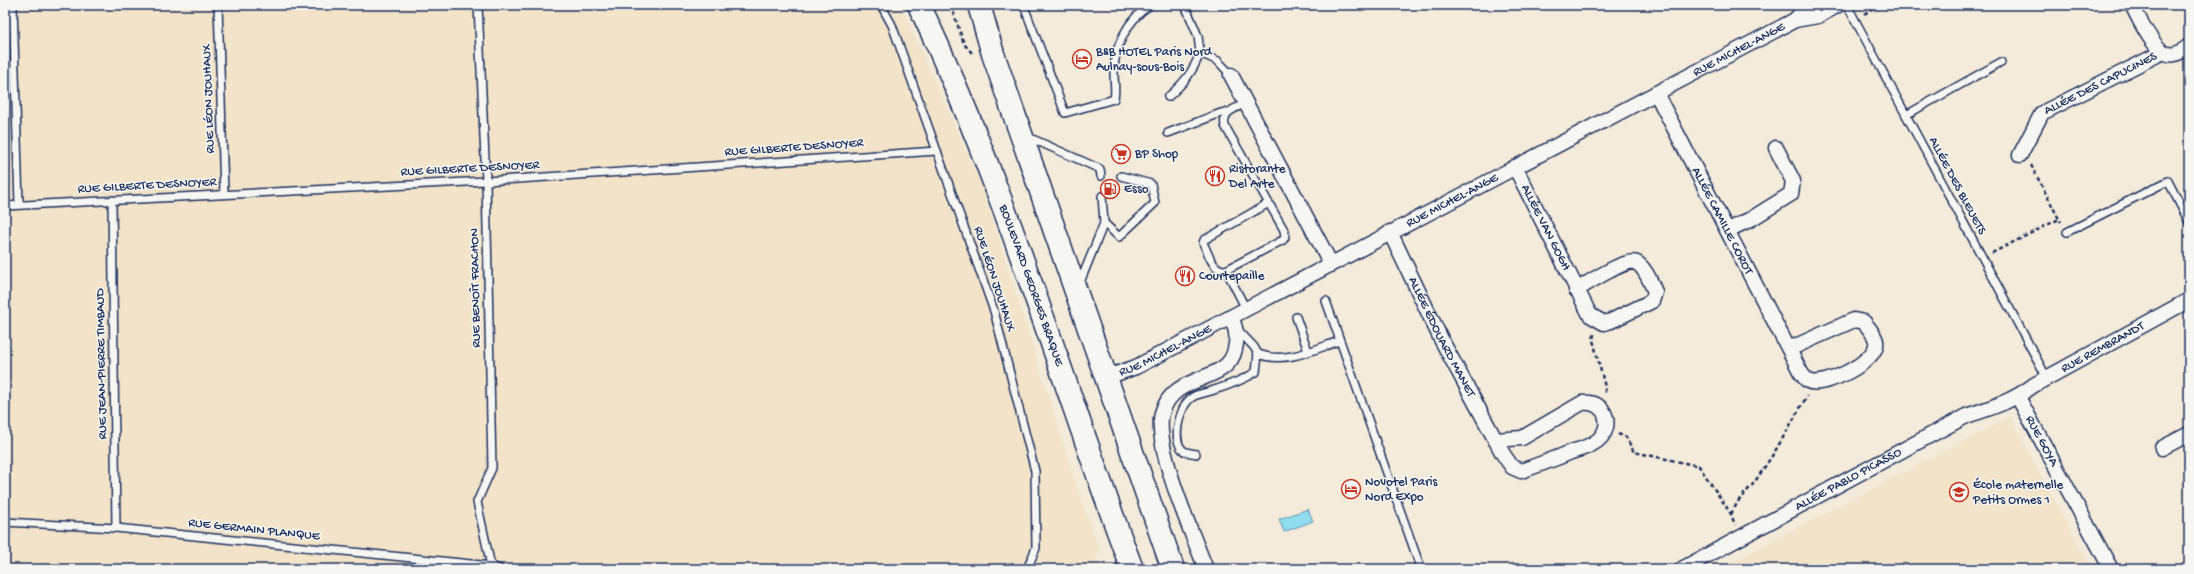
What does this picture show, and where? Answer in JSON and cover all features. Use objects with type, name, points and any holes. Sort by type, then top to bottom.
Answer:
[{"type":"main road","points":[[906,5],[931,59],[954,83]]},
{"type":"main road","name":"BOULEVARD GEORGES BRAQUE","points":[[920,5],[954,83],[1004,208],[1132,569]]},
{"type":"main road","points":[[979,5],[993,54],[1076,293],[1107,376],[1173,569]]},
{"type":"main road","points":[[1117,529],[1123,569]]},
{"type":"street","name":"RUE MICHEL-ANGE","points":[[1795,20],[1808,5]]},
{"type":"street","name":"RUE MICHEL-ANGE","points":[[1107,376],[1136,367],[1234,323],[1246,309],[1515,166],[1795,20],[1816,10],[1838,5]]},
{"type":"street","points":[[2132,5],[2149,37],[2163,52],[2174,54],[2189,46]]},
{"type":"street","name":"ALLÉE DES CAPUCINES","points":[[2020,155],[2042,113],[2163,52]]},
{"type":"street","points":[[1231,75],[1331,264]]},
{"type":"street","name":"ALLÉE CAMILLE COROT","points":[[1656,92],[1800,371],[1807,381],[1812,382]]},
{"type":"street","points":[[1728,230],[1752,219],[1791,194],[1793,181],[1776,148]]},
{"type":"street","name":"ALLÉE VAN GOGH","points":[[1515,166],[1576,290],[1590,315],[1597,320]]},
{"type":"street","name":"ALLÉE ÉDOUARD MANET","points":[[1390,232],[1441,339],[1512,467],[1521,471],[1594,444],[1604,435],[1606,430]]},
{"type":"street","points":[[1576,290],[1624,264],[1633,262],[1638,264],[1644,271],[1655,292],[1652,301],[1611,321],[1604,322],[1597,320]]},
{"type":"street","name":"RUE REMBRANDT","points":[[2018,397],[2047,378],[2189,300]]},
{"type":"street","points":[[1789,349],[1844,323],[1854,320],[1864,322],[1876,340],[1875,351],[1867,360],[1830,380],[1816,383],[1812,382]]},
{"type":"street","points":[[1206,569],[1180,501],[1161,438],[1160,424],[1167,402],[1180,387],[1224,368],[1231,363],[1237,341],[1234,323]]},
{"type":"street","name":"ALLÉE PABLO PICASSO","points":[[1682,569],[1966,416],[2004,404],[2018,397]]},
{"type":"street","name":"RUE GOYA","points":[[2018,397],[2111,569]]},
{"type":"street","points":[[1496,440],[1522,438],[1582,403],[1590,402],[1599,407],[1605,415],[1608,426],[1606,430]]},
{"type":"street","points":[[2162,448],[2189,434]]},
{"type":"lane","points":[[13,5],[19,205]]},
{"type":"lane","name":"RUE LÉON JOUHAUX","points":[[218,5],[224,193]]},
{"type":"lane","name":"RUE BENOÎT FRACHON","points":[[478,5],[486,181],[492,468],[477,502],[491,566]]},
{"type":"lane","name":"RUE LÉON JOUHAUX","points":[[881,5],[892,25],[994,311],[1035,471],[1036,548],[1027,569]]},
{"type":"lane","points":[[1025,9],[1065,113],[1114,99],[1117,88],[1114,75],[1116,56],[1122,40],[1130,24],[1150,5]]},
{"type":"lane","points":[[1168,97],[1186,82],[1194,69],[1200,53],[1198,36],[1185,5]]},
{"type":"lane","name":"ALLÉE DES BLEUETS","points":[[1847,5],[2047,378]]},
{"type":"lane","points":[[1200,53],[1218,61],[1231,75]]},
{"type":"lane","points":[[1906,115],[2001,62]]},
{"type":"lane","points":[[1168,133],[1221,112],[1227,112],[1246,104]]},
{"type":"lane","points":[[1227,112],[1224,119],[1225,126],[1284,230],[1285,237],[1283,240],[1226,270],[1219,271],[1215,268],[1203,243],[1204,240],[1269,204]]},
{"type":"lane","points":[[1021,134],[1100,173],[1108,172]]},
{"type":"lane","name":"RUE GILBERTE DESNOYER","points":[[5,206],[224,193],[486,181],[937,151]]},
{"type":"lane","points":[[1104,223],[1120,237],[1155,203],[1151,184],[1122,176]]},
{"type":"lane","points":[[2067,232],[2168,181],[2189,222]]},
{"type":"lane","points":[[1076,293],[1104,223],[1102,196]]},
{"type":"lane","name":"RUE JEAN-PIERRE TIMBAUD","points":[[112,200],[116,528]]},
{"type":"lane","points":[[1226,270],[1246,309]]},
{"type":"lane","points":[[1326,300],[1339,341],[1421,569]]},
{"type":"lane","points":[[1296,317],[1308,351]]},
{"type":"lane","points":[[1196,454],[1185,452],[1180,447],[1178,436],[1179,417],[1186,404],[1191,398],[1237,383],[1256,372],[1258,354],[1234,323]]},
{"type":"lane","points":[[1258,354],[1267,358],[1294,357],[1339,341]]},
{"type":"lane","name":"RUE GERMAIN PLANQUE","points":[[5,522],[116,528],[491,566],[500,569]]},
{"type":"path","points":[[951,5],[964,44],[969,51],[980,57],[993,54]]},
{"type":"path","points":[[1855,19],[1881,5]]},
{"type":"path","points":[[2020,155],[2032,166],[2067,232]]},
{"type":"path","points":[[1983,258],[2060,219]]},
{"type":"path","points":[[1597,320],[1593,340],[1605,387],[1604,396],[1599,407]]},
{"type":"path","points":[[1731,514],[1739,500],[1754,483],[1790,427],[1806,400],[1812,382]]},
{"type":"path","points":[[1606,430],[1626,438],[1634,452],[1699,466],[1731,514],[1739,539]]},
{"type":"shaded area","points":[[5,5],[898,5],[905,15],[982,187],[1078,490],[1099,550],[1094,569],[46,569],[5,564]]},
{"type":"shaded area","name":"École maternelle Petits Ormes 1","points":[[2010,417],[2091,569],[1726,569],[1724,566]]},
{"type":"water","points":[[1308,509],[1313,521],[1284,532],[1279,519]]},
{"type":"place","name":"B&B HOTEL Paris Nord Aulnay-sous-Bois","points":[[1082,59]]},
{"type":"place","name":"BP Shop","points":[[1121,154]]},
{"type":"place","name":"Ristorante Del Arte","points":[[1215,176]]},
{"type":"place","name":"Esso","points":[[1110,189]]},
{"type":"place","name":"Courtepaille","points":[[1185,276]]},
{"type":"place","name":"Novotel Paris Nord Expo","points":[[1351,489]]},
{"type":"place","name":"École maternelle Petits Ormes 1","points":[[1959,492]]}]
